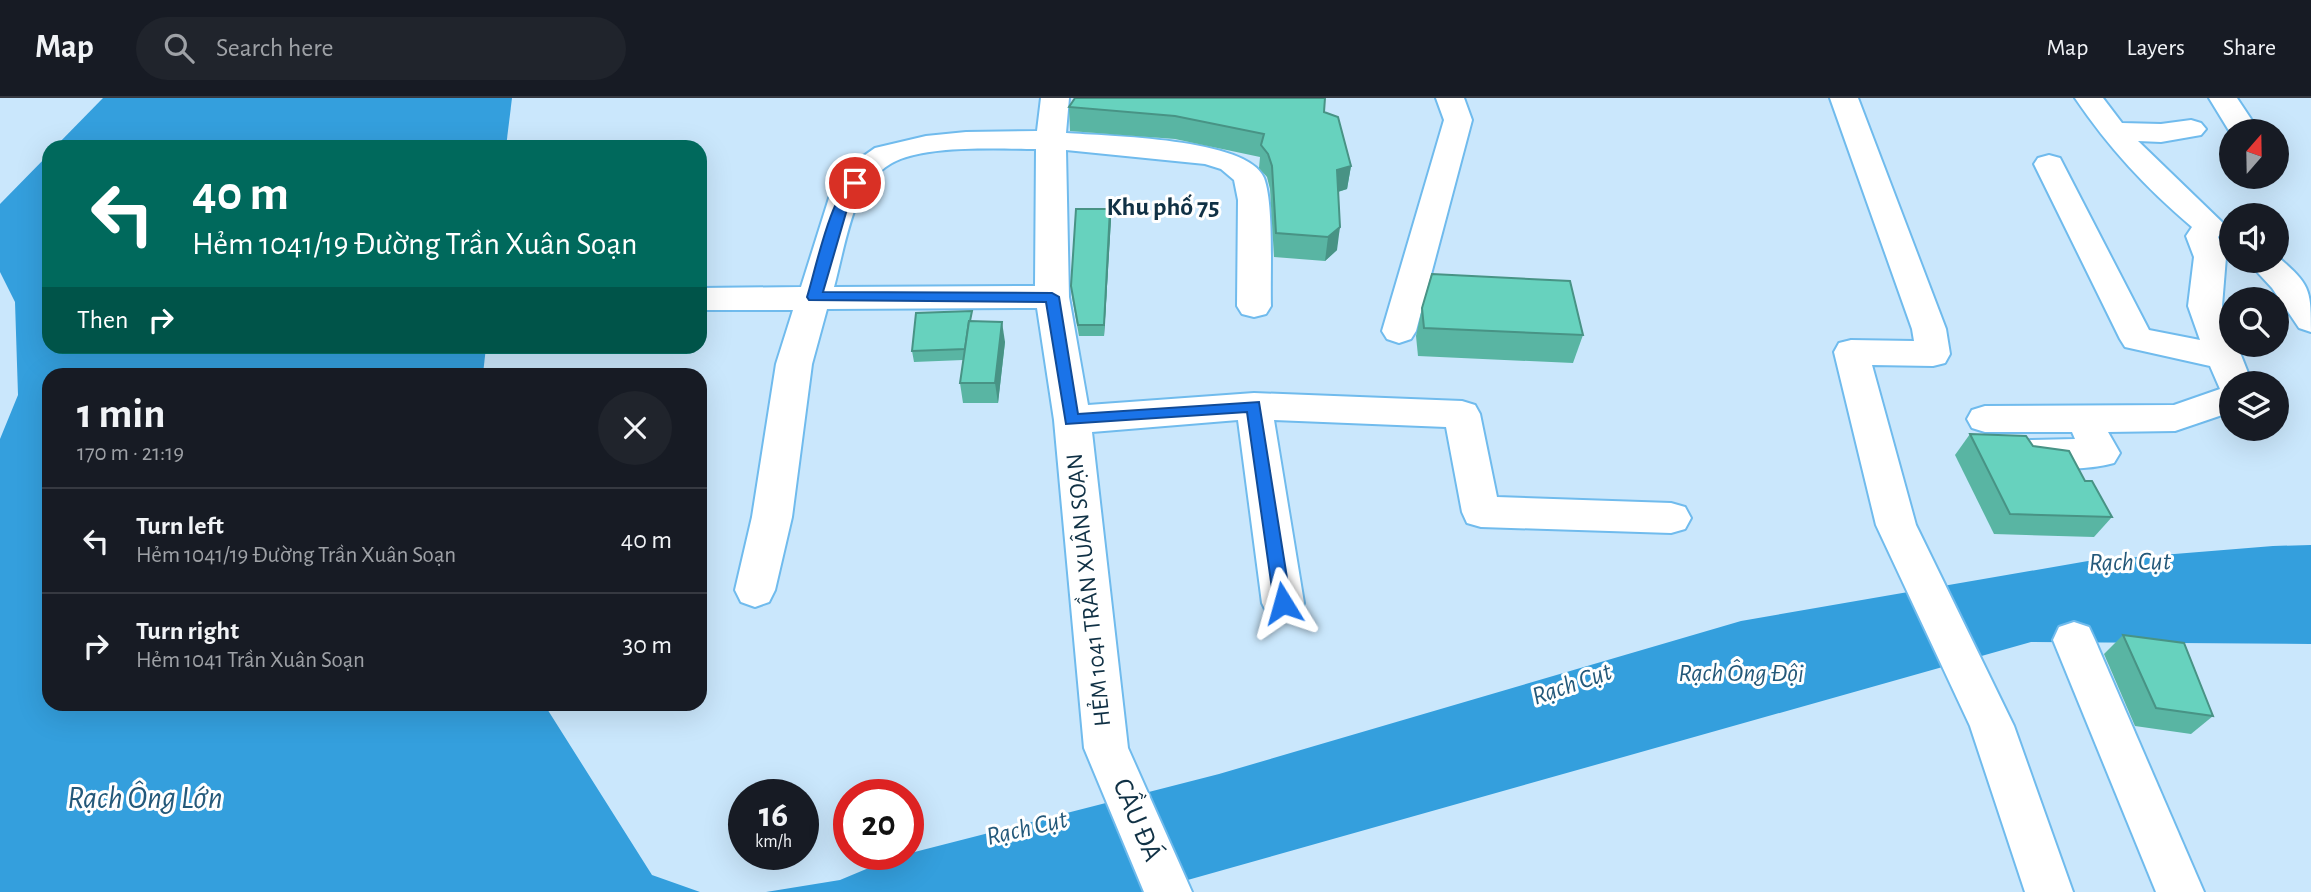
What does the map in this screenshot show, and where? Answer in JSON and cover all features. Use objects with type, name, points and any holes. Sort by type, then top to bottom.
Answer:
[{"type":"street","name":"HẺM 1041 TRẦN XUÂN SOẠN","points":[[1055,98],[1051,140],[1052,297],[1072,420],[1106,748]]},
{"type":"street","points":[[1399,331],[1458,121],[1450,98]]},
{"type":"street","points":[[1844,98],[1929,329],[1933,354],[1851,352],[1896,525],[1992,726],[2049,892]]},
{"type":"street","points":[[2090,98],[2112,132],[2181,202],[2219,229]]},
{"type":"street","points":[[2223,98],[2236,119]]},
{"type":"street","points":[[2112,132],[2161,133],[2191,129]]},
{"type":"street","points":[[755,590],[772,517],[794,364],[814,297],[844,198],[866,168],[886,155],[939,143],[1051,140],[1210,155],[1231,163],[1249,177],[1253,200],[1254,306]]},
{"type":"street","points":[[2049,164],[2137,339],[2228,370]]},
{"type":"street","points":[[2219,231],[2202,236],[2210,257],[2205,306],[2228,370]]},
{"type":"street","points":[[2277,273],[2284,279],[2311,320]]},
{"type":"street","points":[[707,299],[1052,297]]},
{"type":"street","points":[[1985,419],[2175,418],[2219,403]]},
{"type":"street","points":[[1072,420],[1254,406],[1462,414],[1481,512],[1671,518]]},
{"type":"street","points":[[1254,406],[1283,603]]},
{"type":"street","points":[[2031,454],[2101,453],[2083,418]]},
{"type":"street","points":[[2074,640],[2180,892]]},
{"type":"street","name":"CẦU ĐÁ","points":[[1106,748],[1168,892]]},
{"type":"water","points":[[103,98],[512,98],[507,140],[62,140]]},
{"type":"water","name":"Rạch Ông Lớn","points":[[42,161],[42,354],[485,354],[484,368],[42,368],[42,711],[548,711],[652,875],[700,892],[0,892],[0,439],[18,395],[15,302],[0,272],[0,204]]},
{"type":"water","name":"Rạch Ông Đội","points":[[2311,545],[2311,644],[2031,642],[1145,892],[766,892],[840,880],[864,870],[924,870],[924,850],[1219,774],[1741,621],[2088,561]]},
{"type":"building","points":[[1075,98],[1325,98],[1324,112],[1338,117],[1351,166],[1337,170],[1340,227],[1328,237],[1276,233],[1272,166],[1261,145],[1264,134],[1175,116],[1069,107]]},
{"type":"building","points":[[1076,209],[1110,209],[1104,325],[1078,325],[1071,286]]},
{"type":"building","points":[[1432,274],[1570,281],[1583,335],[1424,328],[1422,308]]},
{"type":"building","points":[[972,311],[965,349],[912,351],[916,313]]},
{"type":"building","points":[[969,321],[1002,322],[995,383],[960,383]]},
{"type":"building","points":[[1970,434],[2026,436],[2033,446],[2069,451],[2085,481],[2092,481],[2112,517],[2010,514]]},
{"type":"building","points":[[2123,635],[2184,643],[2213,716],[2156,708]]},
{"type":"district","name":"Khu phố 75","points":[[1163,207]]},
{"type":"route","points":[[855,183],[844,198],[814,297],[1052,297],[1072,420],[1254,406],[1283,603]]},
{"type":"water label","name":"Rạch Cụt","points":[[2130,562]]},
{"type":"water label","name":"Rạch Cụt","points":[[1572,684]]},
{"type":"water label","name":"Rạch Cụt","points":[[1027,828]]}]
